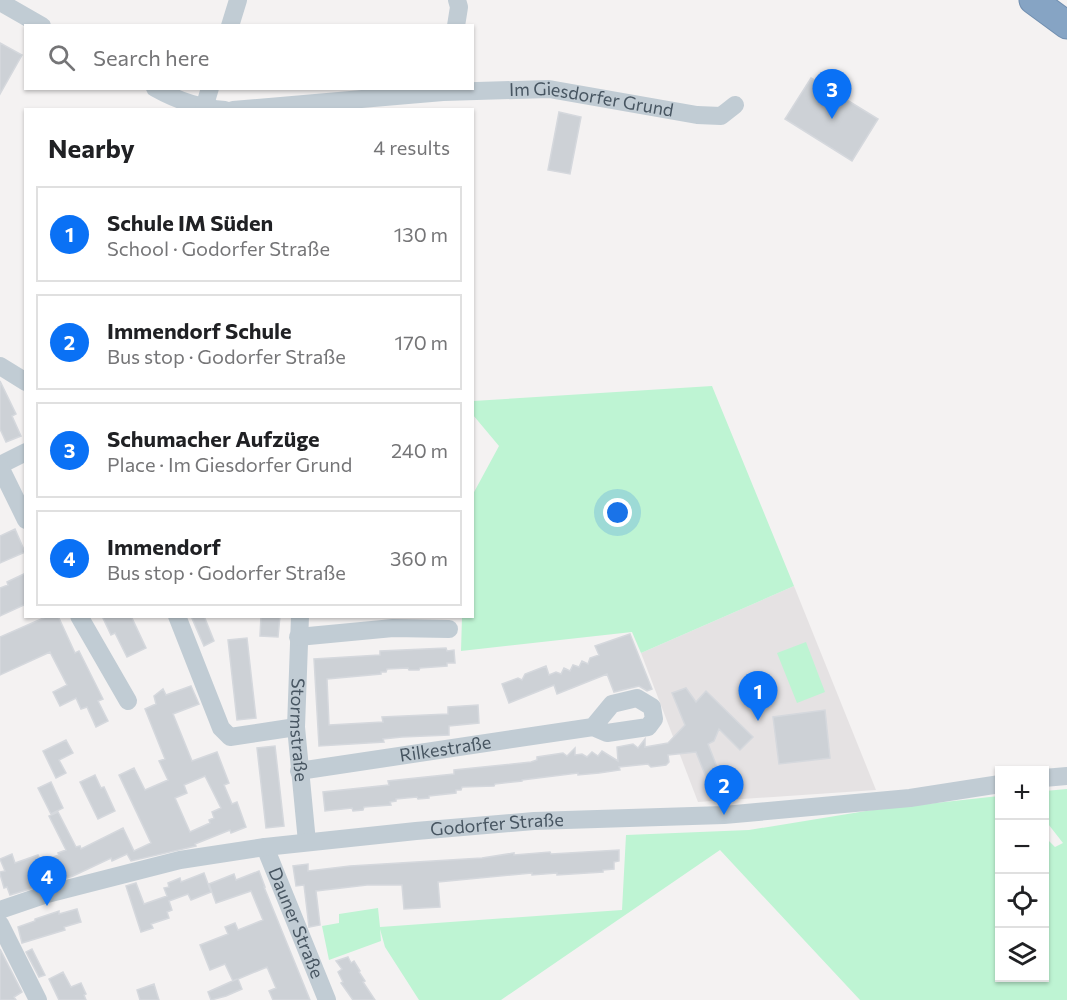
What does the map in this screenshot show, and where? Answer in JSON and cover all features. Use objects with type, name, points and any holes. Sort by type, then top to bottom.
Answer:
[{"type":"highway","points":[[1034,0],[1067,25]]},
{"type":"street","points":[[231,24],[238,0]]},
{"type":"street","points":[[456,24],[459,7],[457,0]]},
{"type":"street","points":[[5,3],[39,24]]},
{"type":"street","name":"Im Giesdorfer Grund","points":[[474,90],[549,89],[697,115],[721,116],[735,105]]},
{"type":"street","points":[[158,90],[174,99],[204,108],[209,90]]},
{"type":"street","name":"Im Giesdorfer Grund","points":[[254,108],[443,90]]},
{"type":"street","points":[[0,366],[24,381]]},
{"type":"street","points":[[24,453],[0,466],[24,516]]},
{"type":"street","points":[[80,618],[128,701]]},
{"type":"street","points":[[178,618],[225,734],[230,737],[296,728]]},
{"type":"street","name":"Stormstraße","points":[[300,618],[296,728],[306,842]]},
{"type":"street","points":[[298,637],[393,628],[449,629]]},
{"type":"street","name":"Rilkestraße","points":[[299,771],[593,727]]},
{"type":"street","points":[[1049,778],[1067,776]]},
{"type":"street","name":"Godorfer Straße","points":[[0,910],[47,894],[180,860],[265,847],[534,821],[724,815],[910,798],[995,785]]},
{"type":"street","name":"Dauner Straße","points":[[265,847],[327,1000]]},
{"type":"street","points":[[0,924],[38,1000]]},
{"type":"shaded area","points":[[794,586],[876,790],[698,802],[641,653]]},
{"type":"green space","points":[[712,386],[794,586],[641,653],[632,632],[461,651],[462,618],[474,618],[474,492],[499,446],[474,416],[474,401]]},
{"type":"green space","points":[[806,642],[825,692],[797,703],[777,653]]},
{"type":"green space","points":[[1067,789],[1067,1000],[860,1000],[720,850],[501,1000],[419,1000],[385,947],[380,929],[381,941],[329,960],[322,926],[339,923],[339,914],[378,908],[380,927],[622,910],[626,835],[749,830],[872,810],[995,796],[995,982],[1049,982],[1049,841],[1055,847],[1063,843],[1049,825],[1049,791]]},
{"type":"building","points":[[0,43],[22,55],[0,94]]},
{"type":"building","points":[[811,78],[878,119],[852,161],[785,119]]},
{"type":"building","points":[[559,112],[581,117],[570,174],[548,170]]},
{"type":"building","points":[[0,381],[16,414],[12,416],[21,436],[6,442],[0,429]]},
{"type":"building","points":[[15,529],[24,552],[0,563],[0,536]]},
{"type":"building","points":[[24,574],[24,605],[0,616],[0,588],[8,585],[7,582]]},
{"type":"building","points":[[43,618],[59,618],[75,653],[79,651],[103,699],[98,701],[108,721],[96,727],[87,707],[81,709],[76,698],[60,706],[53,692],[67,685],[50,652],[0,675],[0,637]]},
{"type":"building","points":[[103,618],[132,618],[146,648],[127,657],[115,633],[111,635]]},
{"type":"building","points":[[192,618],[205,618],[214,641],[204,646]]},
{"type":"building","points":[[261,618],[280,618],[278,637],[260,636]]},
{"type":"building","points":[[630,634],[652,689],[647,691],[639,686],[614,692],[607,674],[557,694],[554,685],[509,703],[502,684],[518,678],[522,680],[525,674],[546,666],[549,675],[556,672],[561,674],[564,668],[570,671],[573,665],[579,667],[582,661],[588,664],[590,658],[599,655],[595,646]]},
{"type":"building","points":[[247,638],[256,718],[237,720],[228,640]]},
{"type":"building","points":[[446,648],[447,651],[454,650],[455,663],[447,663],[447,666],[420,668],[419,670],[387,669],[381,674],[327,679],[329,725],[383,722],[382,717],[448,714],[448,707],[478,705],[479,723],[449,726],[449,735],[402,737],[383,739],[384,742],[319,746],[314,659],[380,655],[380,651]]},
{"type":"building","points":[[191,686],[199,704],[173,714],[192,761],[217,752],[229,783],[224,785],[232,804],[237,802],[246,827],[231,833],[230,830],[195,844],[196,846],[131,861],[127,854],[112,861],[111,858],[73,876],[10,895],[7,887],[4,888],[0,874],[5,871],[0,859],[12,854],[15,863],[38,855],[41,861],[66,850],[49,816],[58,812],[76,847],[80,846],[81,849],[123,828],[134,851],[151,843],[119,775],[134,768],[145,790],[168,780],[159,761],[165,759],[145,709],[156,704],[154,696],[163,689],[166,695]],"holes":[[[205,776],[221,808],[212,812],[214,818],[209,820],[210,823],[190,832],[175,798],[187,793],[184,785]]]},
{"type":"building","points":[[686,688],[696,702],[706,691],[753,737],[740,750],[719,729],[714,741],[708,744],[719,772],[706,777],[696,752],[668,755],[669,762],[666,765],[619,767],[620,770],[599,773],[578,775],[578,773],[495,784],[494,786],[462,787],[461,790],[456,790],[456,793],[429,796],[429,798],[396,799],[390,802],[391,805],[364,807],[363,810],[353,811],[352,808],[325,811],[323,792],[389,785],[388,781],[454,774],[454,770],[531,762],[537,760],[537,757],[563,753],[567,756],[575,748],[575,755],[582,754],[587,757],[592,752],[598,756],[602,751],[618,761],[617,747],[633,744],[638,748],[645,739],[645,747],[668,743],[685,725],[672,693]]},
{"type":"building","points":[[825,710],[830,758],[779,764],[773,717]]},
{"type":"building","points":[[66,740],[73,753],[59,760],[66,773],[56,778],[43,751]]},
{"type":"building","points":[[275,746],[284,826],[266,828],[257,748]]},
{"type":"building","points":[[95,775],[101,788],[104,787],[115,811],[98,819],[80,782]]},
{"type":"building","points":[[51,782],[63,808],[51,814],[38,788]]},
{"type":"building","points":[[619,850],[619,861],[614,862],[614,869],[603,870],[603,872],[557,875],[557,873],[532,875],[532,873],[438,882],[440,907],[404,909],[402,885],[367,885],[316,891],[320,925],[309,927],[304,885],[296,886],[293,866],[308,864],[308,871],[350,866],[482,858],[514,853],[514,855],[550,852],[551,854]]},
{"type":"building","points":[[259,871],[310,1000],[273,1000],[269,991],[276,988],[267,967],[238,979],[242,989],[211,1000],[208,992],[233,981],[225,964],[210,970],[200,945],[228,934],[225,927],[235,923],[238,930],[263,920],[251,891],[216,903],[209,884],[234,874],[236,880]]},
{"type":"building","points":[[204,873],[211,892],[191,900],[188,894],[169,901],[172,910],[167,912],[169,918],[151,924],[153,928],[141,932],[126,886],[136,883],[144,904],[167,896],[164,888],[169,887],[168,883],[180,878],[181,882]]},
{"type":"building","points":[[77,909],[81,922],[64,927],[65,930],[22,943],[18,927],[59,911],[59,914]]},
{"type":"building","points":[[0,949],[22,992],[14,997],[16,1000],[0,1000]]},
{"type":"building","points":[[32,949],[45,975],[39,977],[26,952]]},
{"type":"building","points":[[348,957],[351,963],[354,961],[365,981],[363,982],[375,1000],[353,1000],[341,983],[343,982],[338,972],[342,969],[336,961]]},
{"type":"building","points":[[63,972],[71,987],[81,983],[86,1000],[59,1000],[49,979]]},
{"type":"building","points":[[154,984],[159,1000],[140,1000],[137,990]]},
{"type":"place","name":"Schumacher Aufzüge","points":[[832,119]]},
{"type":"place","name":"Schule IM Süden","points":[[758,721]]},
{"type":"place","name":"Immendorf Schule","points":[[724,815]]},
{"type":"place","name":"Immendorf","points":[[47,906]]}]
